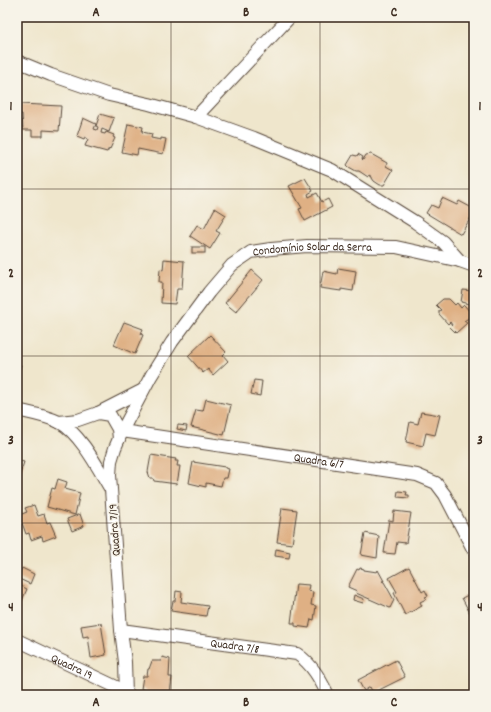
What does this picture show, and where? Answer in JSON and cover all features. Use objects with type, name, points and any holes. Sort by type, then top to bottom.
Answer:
[{"type":"street","points":[[196,117],[290,17]]},
{"type":"street","points":[[17,61],[51,75],[109,95],[196,117],[254,138],[332,170],[438,238],[460,261]]},
{"type":"street","name":"Condomínio Solar da Serra","points":[[119,440],[143,390],[172,342],[209,292],[232,265],[252,252],[307,246],[396,247],[460,261],[474,266]]},
{"type":"street","points":[[58,422],[78,420],[98,413],[143,390]]},
{"type":"street","points":[[17,410],[58,422],[71,431],[92,458],[111,491]]},
{"type":"street","points":[[92,458],[98,459],[107,456],[119,440],[118,429],[110,415],[98,413]]},
{"type":"street","name":"Quadra 7/19","points":[[119,440],[112,461],[110,475],[121,630],[125,662],[126,694]]},
{"type":"street","name":"Quadra 6/7","points":[[119,440],[417,475],[436,483],[445,494],[474,552]]},
{"type":"street","name":"Quadra 7/8","points":[[121,630],[297,654],[306,660],[314,669],[328,695]]},
{"type":"street","name":"Quadra 19","points":[[17,640],[126,694]]},
{"type":"building","points":[[20,104],[61,106],[59,131],[43,130],[43,136],[32,136],[32,130],[23,130],[22,114],[19,114]]},
{"type":"building","points":[[100,114],[114,118],[109,132],[102,129],[101,133],[105,134],[106,132],[114,135],[113,137],[115,138],[107,152],[85,146],[88,139],[77,136],[83,118],[96,124],[94,129],[97,130],[98,127],[96,126]]},
{"type":"building","points":[[128,124],[143,127],[142,132],[152,134],[151,138],[161,140],[161,138],[166,139],[163,154],[138,149],[137,155],[122,152]]},
{"type":"building","points":[[358,154],[363,157],[363,160],[366,155],[371,154],[387,163],[386,166],[393,170],[384,185],[380,185],[369,175],[368,177],[347,165],[353,155],[357,156]]},
{"type":"building","points":[[305,178],[313,191],[308,194],[309,197],[317,193],[322,202],[328,199],[332,207],[305,221],[299,209],[302,208],[289,186]]},
{"type":"building","points":[[442,198],[457,205],[459,201],[474,209],[474,212],[461,234],[426,213],[431,205],[438,208]]},
{"type":"building","points":[[215,208],[226,215],[216,231],[220,233],[210,249],[190,236],[197,225],[204,229]]},
{"type":"building","points":[[192,247],[205,247],[205,253],[192,253]]},
{"type":"building","points":[[164,259],[184,261],[182,289],[177,289],[175,304],[161,303],[162,282],[159,282],[160,269],[163,270]]},
{"type":"building","points":[[338,268],[356,271],[353,291],[320,288],[323,271],[337,274]]},
{"type":"building","points":[[252,270],[263,280],[236,312],[225,303]]},
{"type":"building","points":[[463,290],[474,291],[473,305],[461,302]]},
{"type":"building","points":[[443,299],[449,299],[455,305],[457,303],[461,308],[464,305],[473,315],[464,321],[467,323],[456,333],[450,327],[452,325],[450,322],[448,324],[439,314],[439,311],[441,310],[436,305]]},
{"type":"building","points":[[474,313],[474,328],[471,326]]},
{"type":"building","points":[[124,322],[143,329],[141,334],[143,335],[135,354],[114,345]]},
{"type":"building","points":[[210,335],[226,352],[223,355],[228,361],[213,375],[208,369],[203,373],[188,356]]},
{"type":"building","points":[[17,363],[21,365],[17,377]]},
{"type":"building","points":[[254,380],[262,381],[260,396],[251,394]]},
{"type":"building","points":[[206,399],[231,405],[224,435],[191,427],[196,410],[203,411]]},
{"type":"building","points":[[421,412],[440,415],[435,435],[426,433],[423,446],[406,442],[410,422],[418,424]]},
{"type":"building","points":[[178,425],[187,426],[186,431],[177,429]]},
{"type":"building","points":[[151,455],[176,459],[175,461],[178,461],[177,466],[180,466],[177,484],[154,481],[153,478],[150,478],[148,472]]},
{"type":"building","points":[[17,460],[24,462],[17,483]]},
{"type":"building","points":[[193,462],[225,467],[229,469],[227,478],[223,478],[221,486],[206,483],[206,487],[189,483]]},
{"type":"building","points":[[58,479],[67,482],[65,489],[80,493],[75,515],[47,507],[52,488],[55,489]]},
{"type":"building","points":[[398,491],[407,492],[406,495],[409,495],[409,498],[397,497]]},
{"type":"building","points":[[34,505],[38,516],[44,514],[47,523],[50,522],[56,536],[43,541],[42,536],[31,540],[29,533],[26,534],[22,523],[19,525],[17,516],[27,512],[25,508]]},
{"type":"building","points":[[282,508],[297,510],[292,544],[277,542]]},
{"type":"building","points":[[394,511],[411,513],[406,543],[397,542],[395,554],[384,553],[389,520],[393,521]]},
{"type":"building","points":[[80,514],[84,526],[72,531],[67,519]]},
{"type":"building","points":[[365,533],[379,536],[377,558],[361,555]]},
{"type":"building","points":[[276,549],[290,552],[289,558],[275,556]]},
{"type":"building","points":[[409,567],[422,592],[425,590],[428,596],[420,602],[422,606],[405,615],[394,593],[397,592],[389,578]]},
{"type":"building","points":[[22,568],[34,574],[30,584],[17,578]]},
{"type":"building","points":[[360,568],[377,572],[378,570],[384,581],[382,581],[394,600],[390,608],[356,593],[357,591],[348,587],[357,569],[359,570]]},
{"type":"building","points":[[17,584],[27,589],[20,605],[17,604]]},
{"type":"building","points":[[296,584],[309,585],[308,591],[313,592],[311,605],[316,606],[314,620],[311,619],[309,628],[295,626],[295,623],[291,623]]},
{"type":"building","points":[[176,591],[182,592],[181,602],[208,606],[206,616],[171,611],[173,601],[175,601]]},
{"type":"building","points":[[474,592],[474,618],[473,619],[462,598]]},
{"type":"building","points":[[354,595],[364,599],[363,603],[353,600]]},
{"type":"building","points":[[101,623],[106,655],[91,658],[88,636],[83,637],[81,626]]},
{"type":"building","points":[[162,657],[170,659],[169,677],[172,677],[170,693],[169,695],[145,695],[146,690],[141,689],[143,676],[147,676],[148,669],[152,661],[161,661]]},
{"type":"building","points":[[396,660],[405,677],[373,693],[370,687],[364,691],[358,680]]}]
